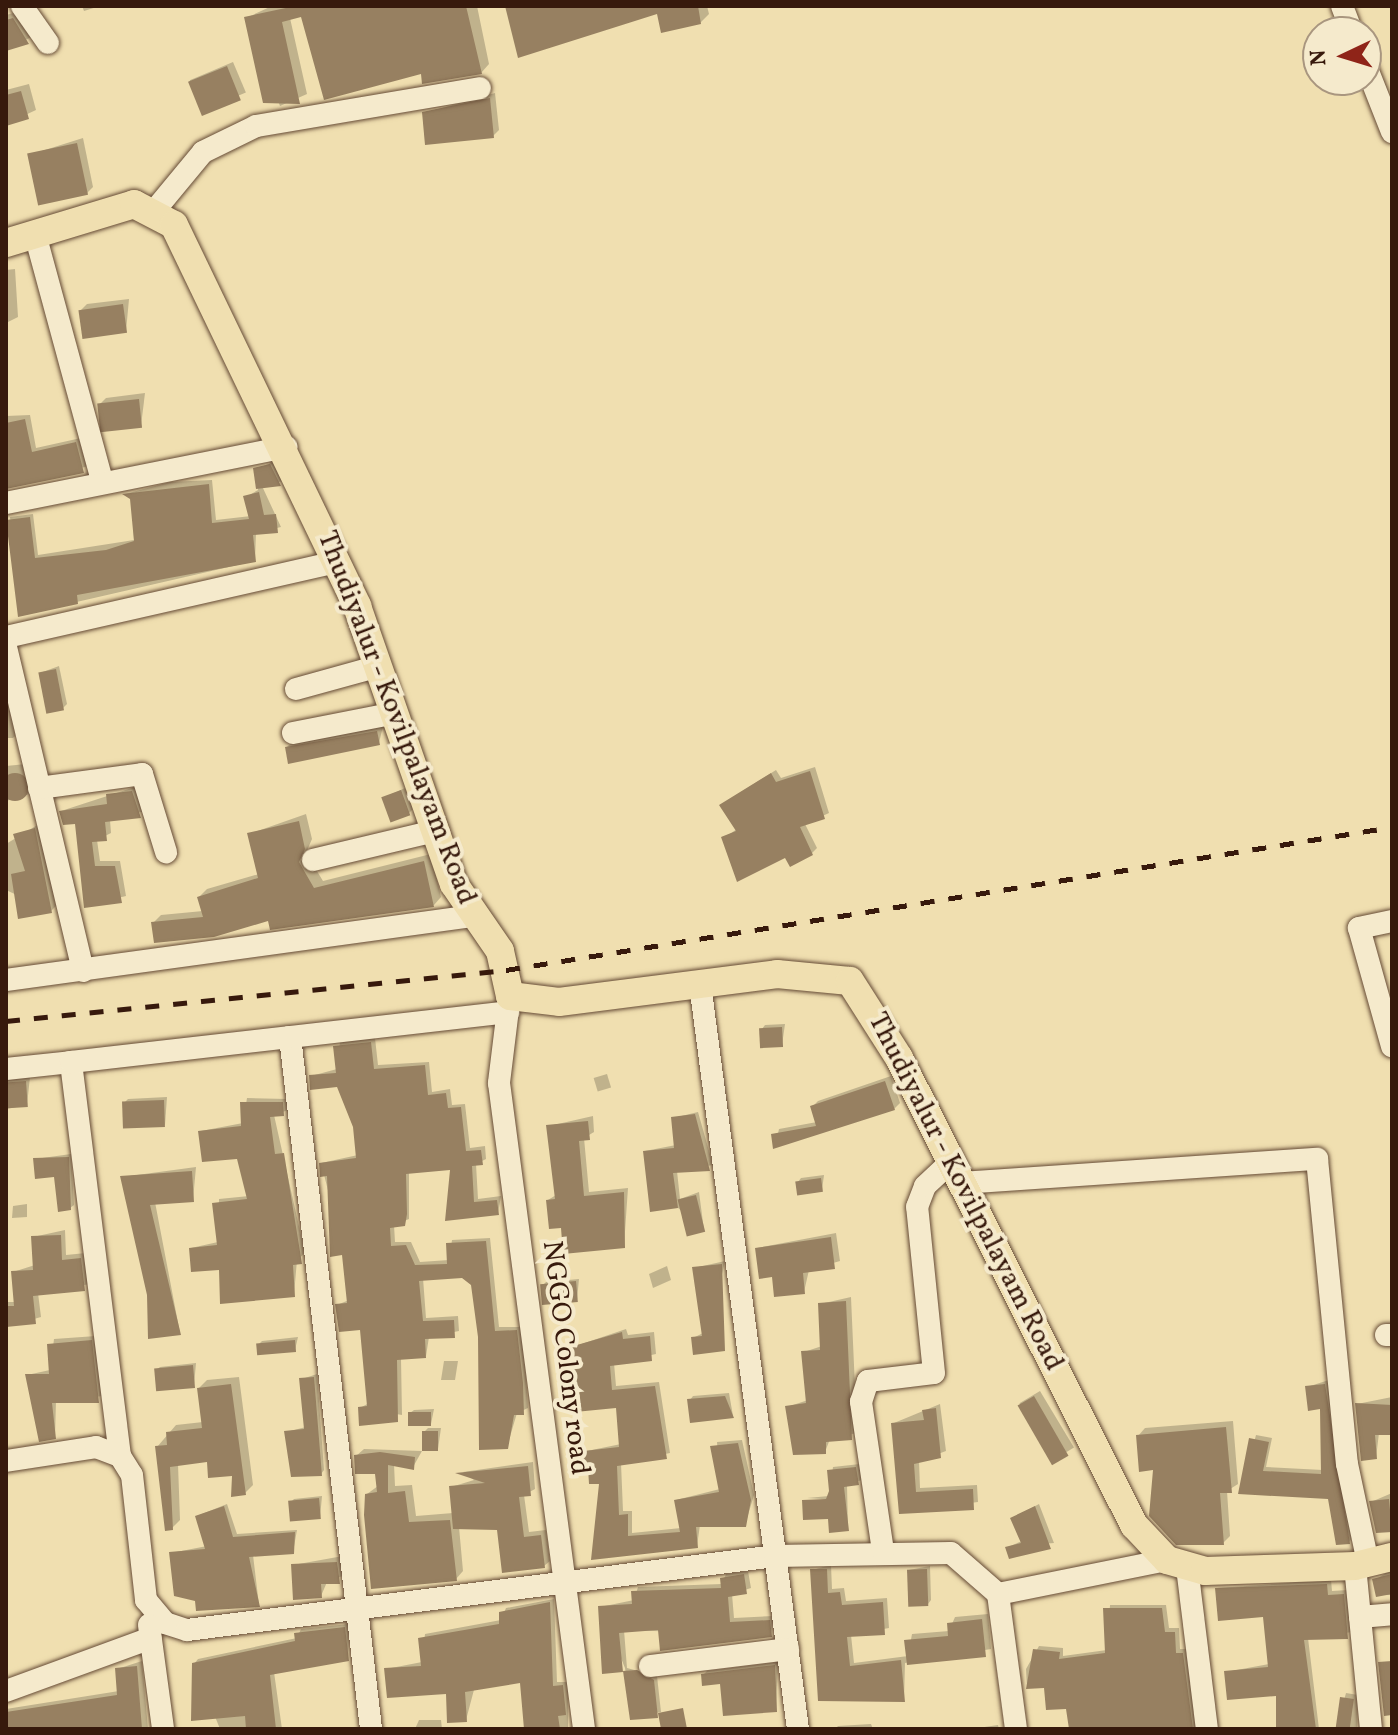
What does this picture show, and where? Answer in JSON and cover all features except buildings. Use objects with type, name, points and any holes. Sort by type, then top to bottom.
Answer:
[{"type":"main road","points":[[6,243],[134,204],[155,210]]},
{"type":"main road","name":"Thudiyalur - Kovilpalayam Road","points":[[155,210],[174,225],[286,447],[337,562],[435,831],[472,916],[500,951],[509,1004],[559,1002],[811,973],[850,981],[868,1000],[1134,1525],[1177,1563]]},
{"type":"main road","points":[[1177,1563],[1372,1562]]},
{"type":"street","points":[[22,6],[48,43]]},
{"type":"street","points":[[155,210],[203,152],[256,126],[480,88]]},
{"type":"street","points":[[1378,96],[1392,132]]},
{"type":"street","points":[[35,234],[102,481]]},
{"type":"street","points":[[6,503],[102,481],[286,447]]},
{"type":"street","points":[[6,637],[337,562]]},
{"type":"street","points":[[6,647],[83,971]]},
{"type":"street","points":[[296,689],[376,667]]},
{"type":"street","points":[[293,733],[391,714]]},
{"type":"street","points":[[39,788],[142,774],[166,852]]},
{"type":"street","points":[[313,860],[435,831]]},
{"type":"street","points":[[6,980],[472,916]]},
{"type":"street","points":[[1392,921],[1359,928],[1392,1046]]},
{"type":"street","points":[[700,984],[798,1729]]},
{"type":"street","points":[[6,1069],[290,1037],[509,1004]]},
{"type":"street","name":"NGGO Colony road","points":[[509,1004],[499,1083],[584,1729]]},
{"type":"street","points":[[290,1037],[371,1729]]},
{"type":"street","points":[[71,1062],[120,1456],[132,1475],[163,1729]]},
{"type":"street","points":[[883,1551],[861,1402],[868,1381],[934,1373],[917,1207],[925,1186],[956,1172],[1317,1159],[1347,1464],[1372,1562],[1360,1617],[1371,1729]]},
{"type":"street","points":[[6,1461],[96,1447],[120,1456]]},
{"type":"street","points":[[146,1600],[165,1623],[187,1630],[563,1580],[775,1556],[883,1551],[951,1553],[998,1594],[1016,1729]]},
{"type":"street","points":[[998,1594],[1177,1563],[1207,1729]]},
{"type":"street","points":[[1360,1617],[1392,1614]]},
{"type":"street","points":[[6,1691],[151,1638]]},
{"type":"street","points":[[650,1666],[788,1649]]},
{"type":"railway","points":[[6,1021],[506,970],[1392,827]]}]
